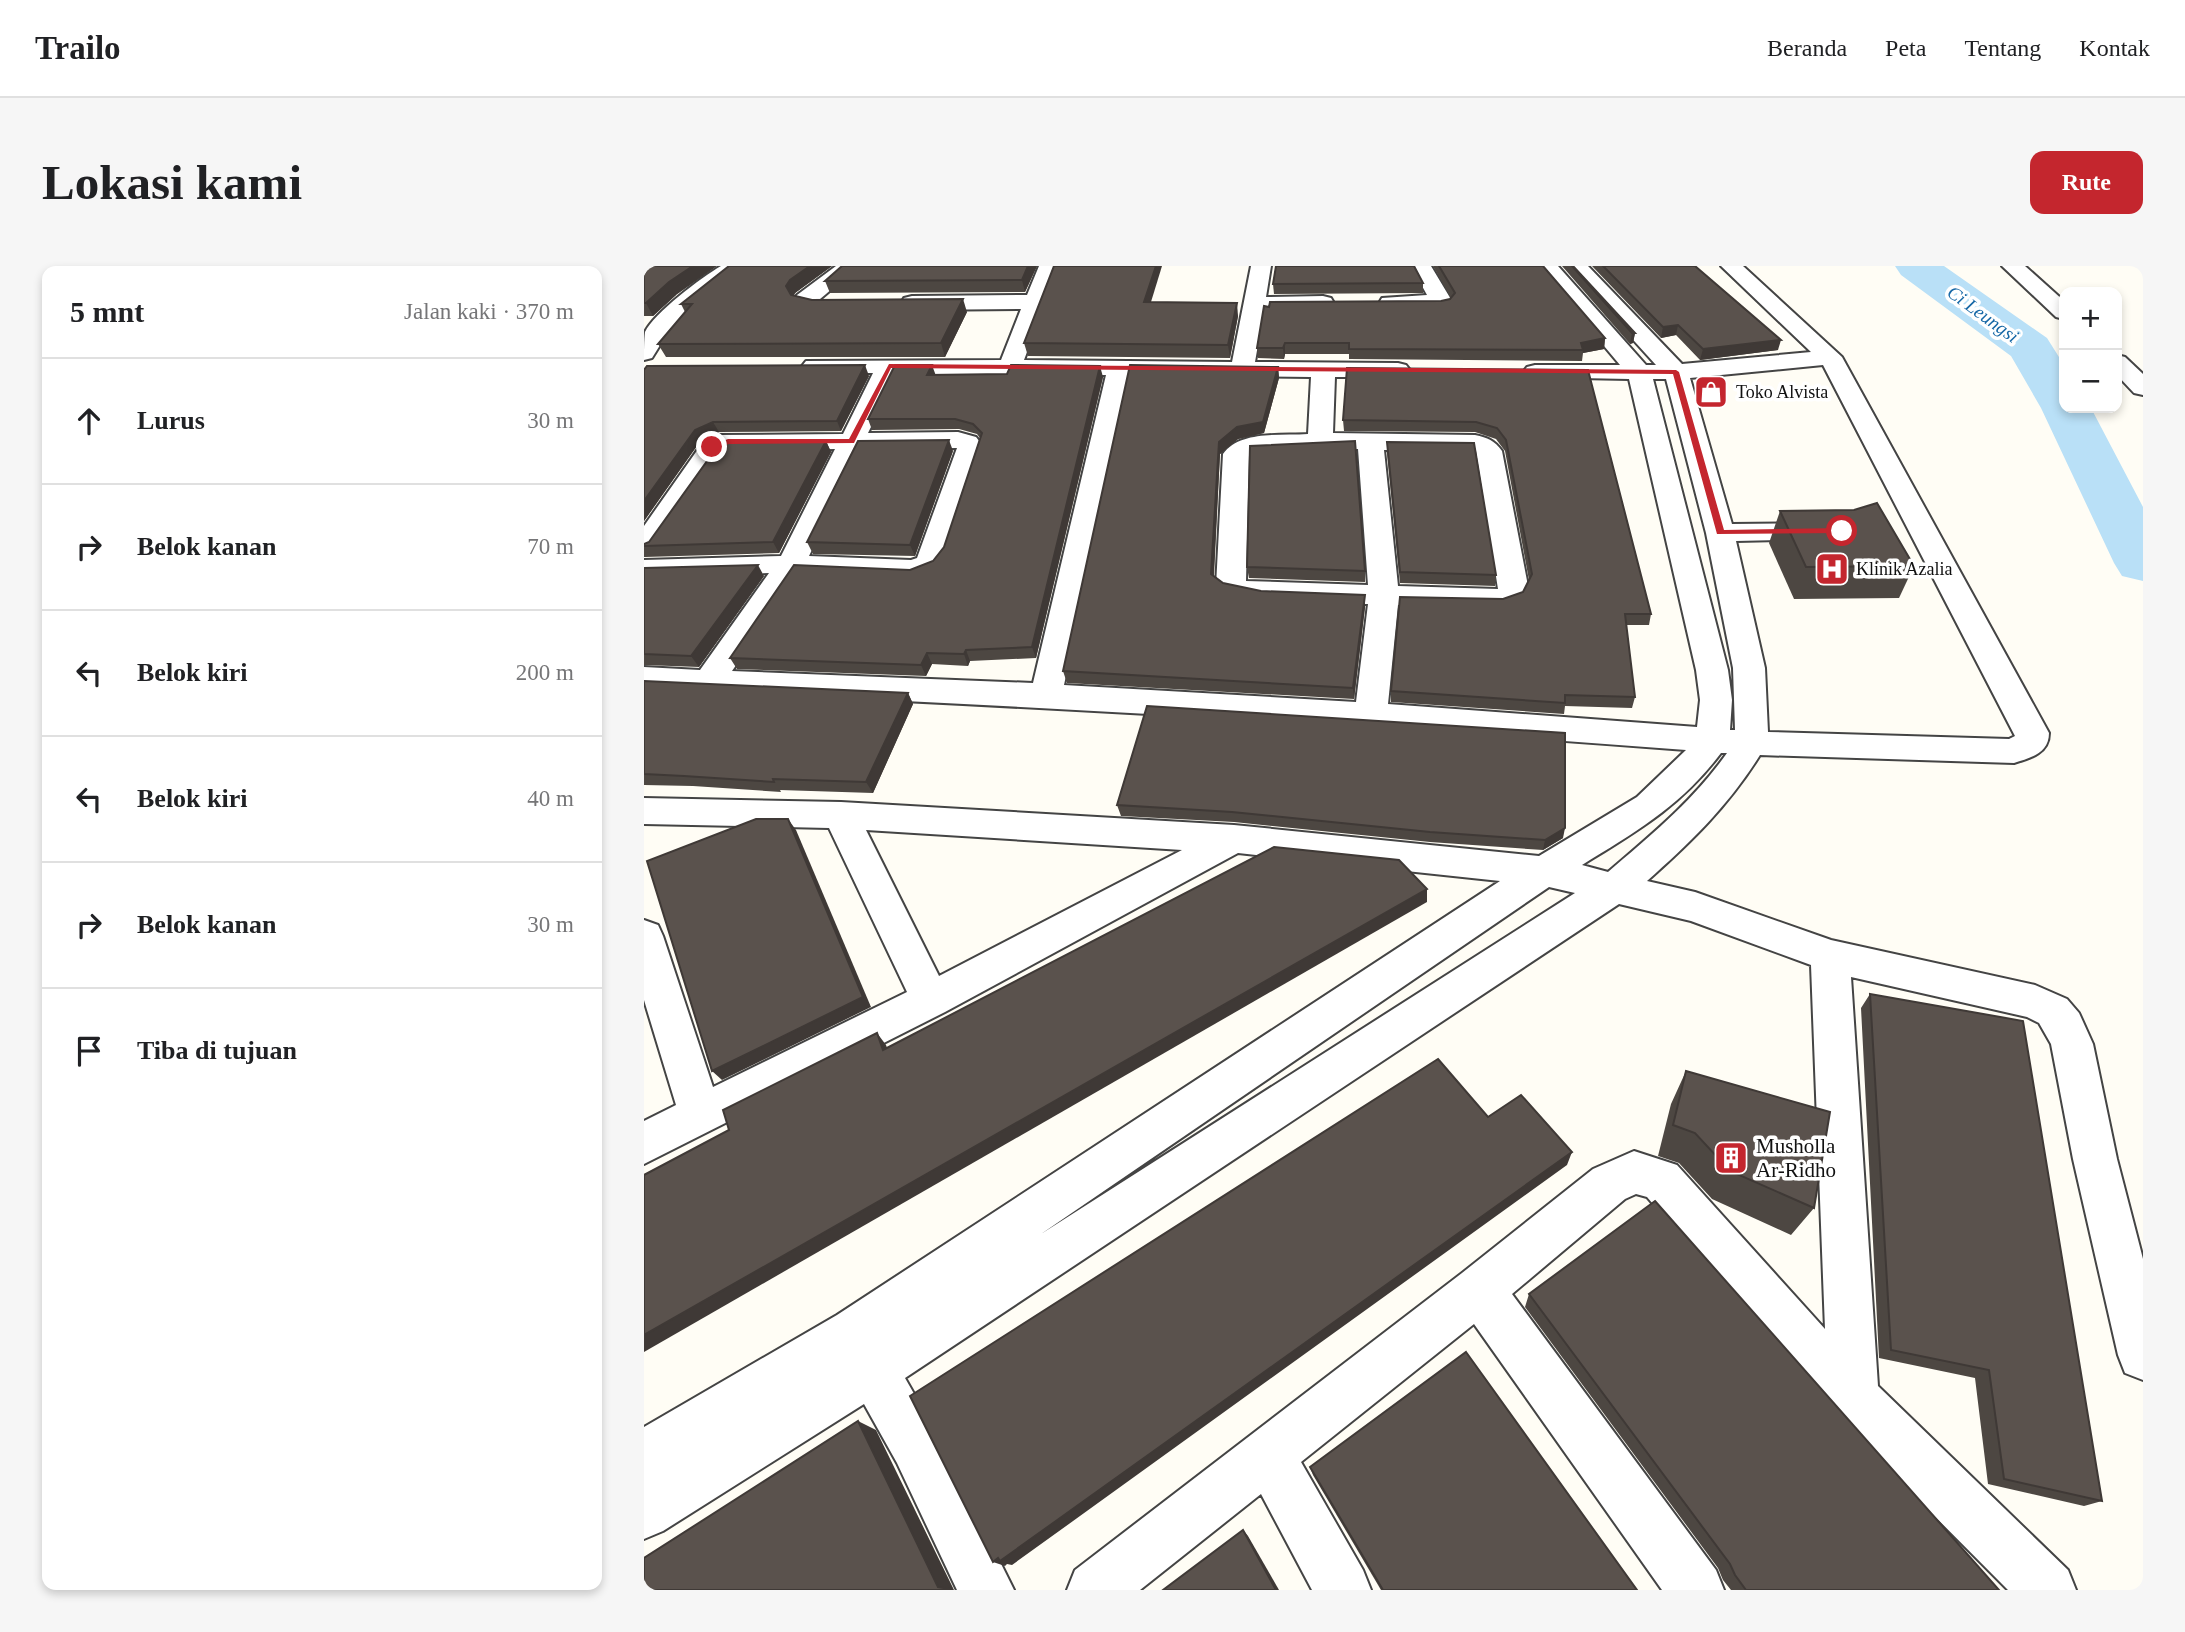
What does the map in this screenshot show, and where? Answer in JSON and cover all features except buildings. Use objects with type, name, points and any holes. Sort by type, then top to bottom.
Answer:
[{"type":"street","points":[[649,362],[653,325],[711,281],[736,266]]},
{"type":"street","points":[[831,303],[805,300],[849,266]]},
{"type":"street","points":[[1010,366],[1049,266]]},
{"type":"street","points":[[1242,369],[1261,266]]},
{"type":"street","points":[[1374,303],[1441,302],[1421,266]]},
{"type":"street","points":[[644,1512],[863,1352],[1544,871],[1649,806],[1689,770],[1712,740],[1716,700],[1712,670],[1657,372],[1548,266]]},
{"type":"street","points":[[644,1456],[863,1352],[1616,886],[1683,829],[1725,782],[1751,743],[1749,668],[1720,533],[1657,372],[1576,266]]},
{"type":"street","points":[[644,678],[1046,695],[1371,713],[1751,743],[2014,751],[2032,742],[2032,733],[1830,357],[1731,266]]},
{"type":"street","points":[[2012,266],[2059,308]]},
{"type":"street","points":[[885,303],[1035,302]]},
{"type":"street","points":[[1255,304],[1347,303]]},
{"type":"street","points":[[1519,372],[1657,372],[1830,357]]},
{"type":"street","points":[[794,366],[1421,370]]},
{"type":"street","points":[[709,680],[791,564],[889,366]]},
{"type":"street","points":[[2122,367],[2143,388]]},
{"type":"street","points":[[1046,695],[1119,369]]},
{"type":"street","points":[[1320,441],[1324,369]]},
{"type":"street","points":[[1320,441],[1370,441],[1475,443],[1485,446],[1489,451],[1513,586],[1511,594],[1501,599],[1384,597],[1242,590],[1231,586],[1236,454],[1241,448],[1251,445],[1320,441]]},
{"type":"street","points":[[1370,441],[1384,597],[1371,713]]},
{"type":"street","points":[[644,546],[712,447],[719,443],[967,442],[970,446],[932,557],[927,564],[915,569],[791,564],[644,569]]},
{"type":"street","points":[[1720,533],[1842,531]]},
{"type":"street","points":[[644,811],[841,815],[1234,839],[1544,871],[1616,886],[1695,907],[1830,956],[2035,1002],[2053,1011],[2064,1026],[2071,1044],[2095,1159],[2143,1355]]},
{"type":"street","points":[[841,815],[931,1000]]},
{"type":"street","points":[[644,1143],[931,1000],[1234,839]]},
{"type":"street","points":[[644,936],[700,1113]]},
{"type":"street","points":[[1830,956],[1853,1398]]},
{"type":"street","points":[[1095,1590],[1479,1290],[1609,1184],[1634,1172],[1661,1180],[1853,1398],[2048,1590]]},
{"type":"street","points":[[1479,1290],[1696,1590]]},
{"type":"street","points":[[863,1352],[915,1445],[986,1590]]},
{"type":"street","points":[[1271,1452],[1281,1479],[1343,1590]]},
{"type":"waterway","name":"Ci Leungsi","points":[[1916,266],[2030,348],[2059,397]]},
{"type":"waterway","name":"Ci Leungsi","points":[[2068,413],[2143,563]]},
{"type":"place","name":"Toko Alvista","points":[[1711,392]]},
{"type":"place","name":"Klinik Azalia","points":[[1832,569]]},
{"type":"place","name":"Musholla Ar-Ridho","points":[[1731,1158]]},
{"type":"route","points":[[712,447],[728,441],[851,441],[889,366],[1676,372],[1720,533],[1842,531]]}]
